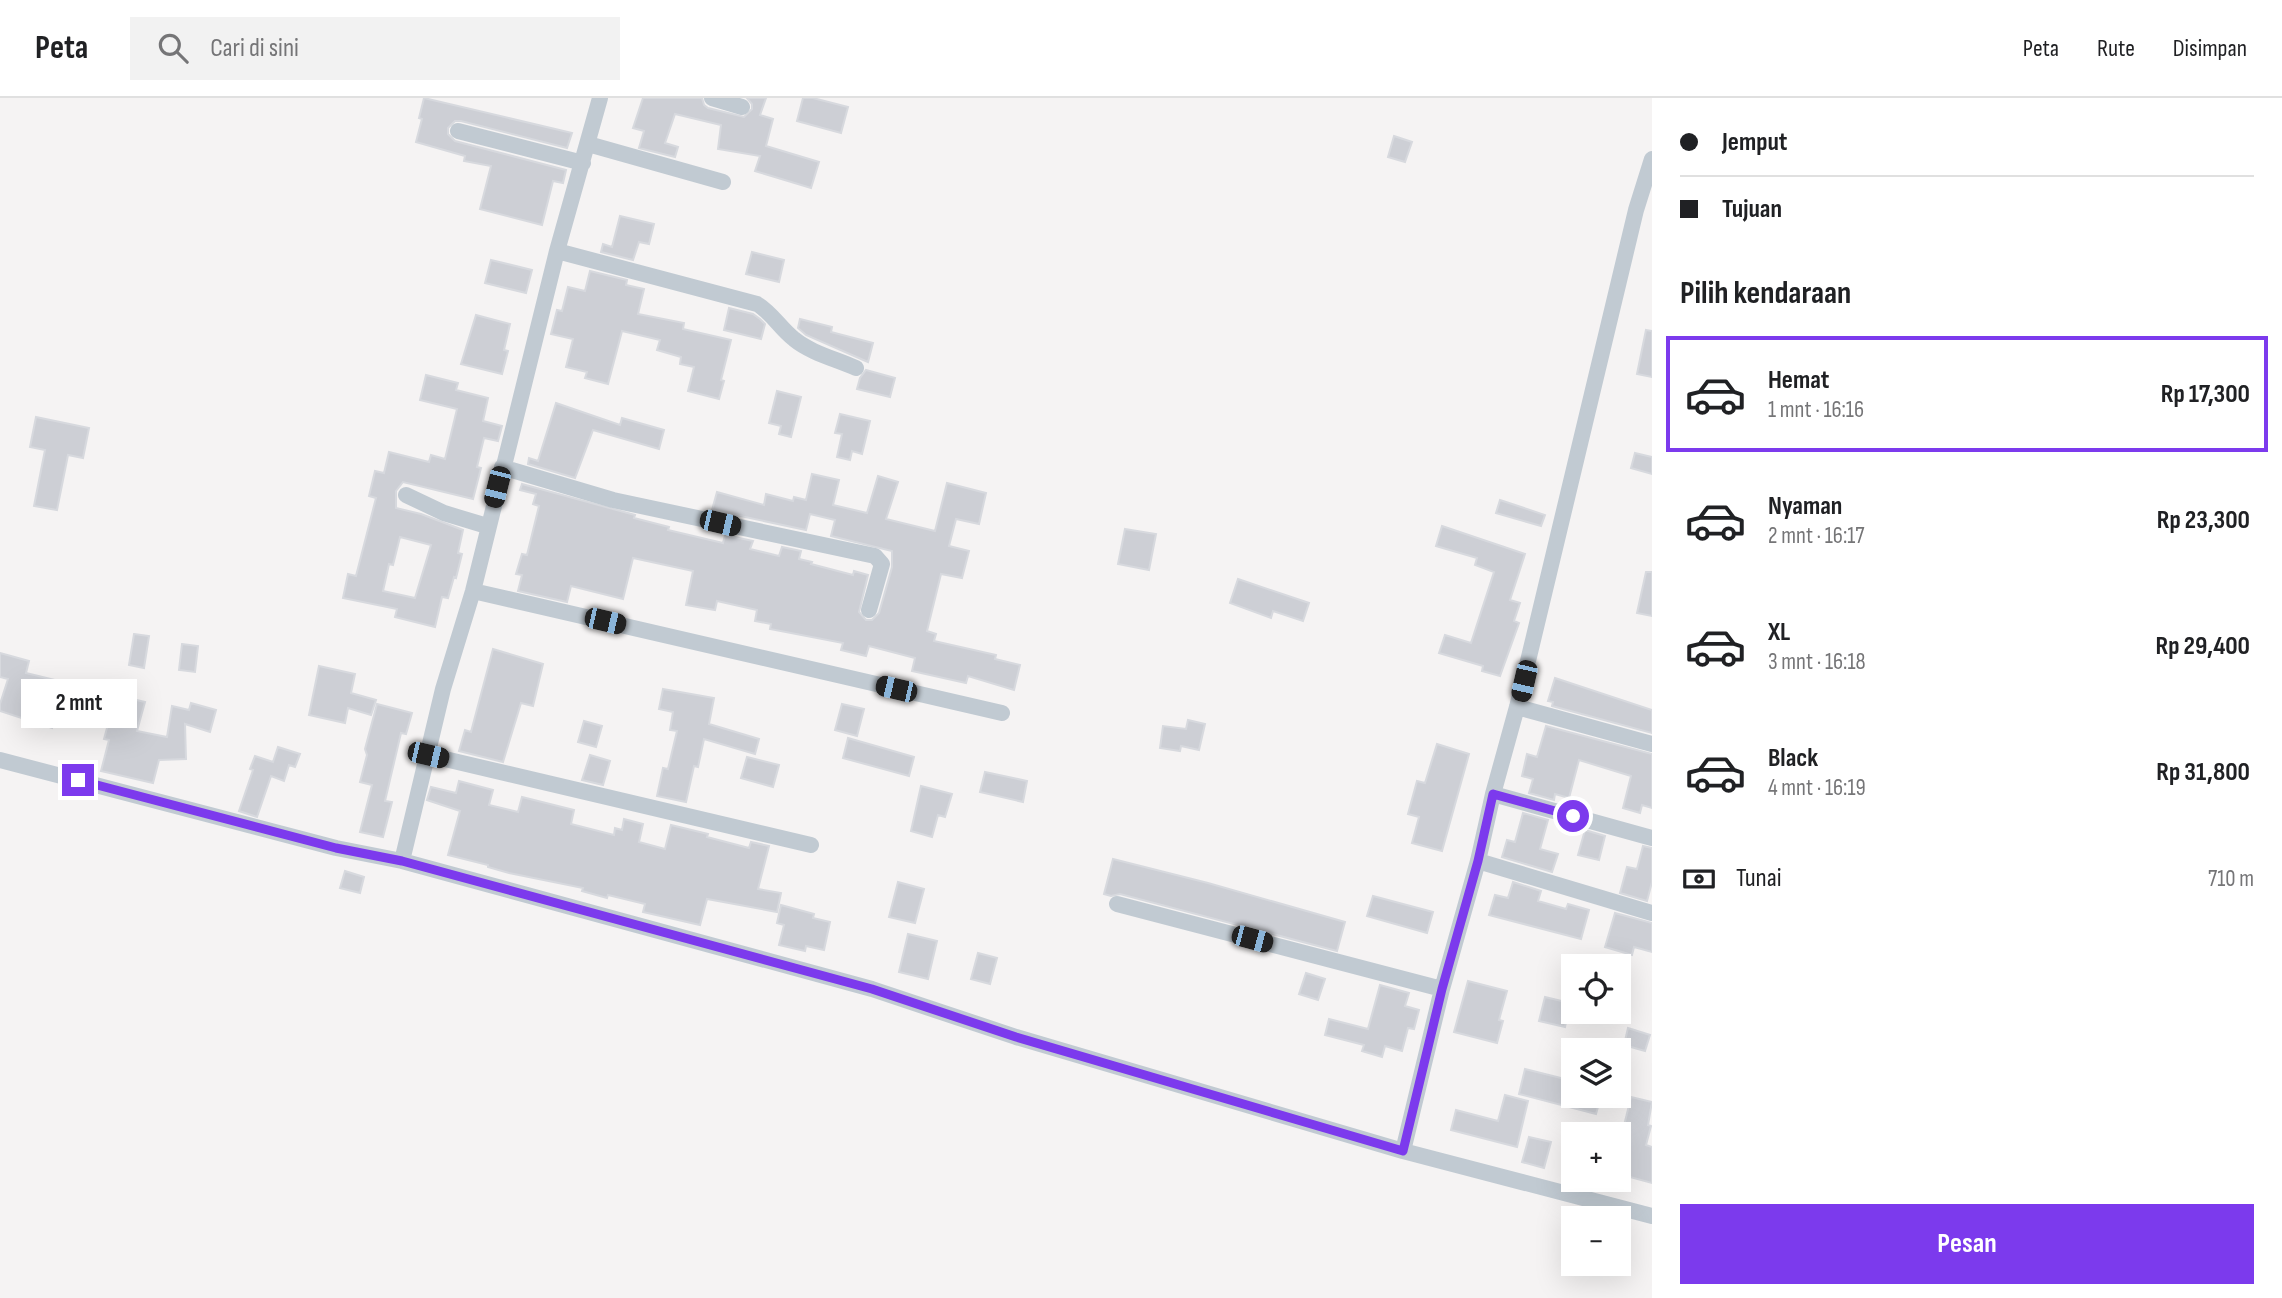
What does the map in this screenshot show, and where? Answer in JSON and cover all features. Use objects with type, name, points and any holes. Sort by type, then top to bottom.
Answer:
[{"type":"street","points":[[402,861],[443,689],[473,591],[557,251],[600,98]]},
{"type":"street","points":[[712,98],[742,107]]},
{"type":"street","points":[[458,131],[583,163]]},
{"type":"street","points":[[587,144],[723,183]]},
{"type":"street","points":[[1403,1151],[1442,989],[1517,707],[1636,210],[1652,159]]},
{"type":"street","points":[[557,251],[757,304],[793,339],[856,368]]},
{"type":"street","points":[[502,467],[613,500],[874,556],[882,564],[869,610]]},
{"type":"street","points":[[407,495],[444,513],[487,526]]},
{"type":"street","points":[[473,591],[1002,713]]},
{"type":"street","points":[[1517,707],[1652,744]]},
{"type":"street","points":[[428,755],[811,845]]},
{"type":"street","points":[[0,760],[336,848],[402,861],[872,989],[1016,1037],[1403,1151],[1652,1216]]},
{"type":"street","points":[[1493,794],[1652,838]]},
{"type":"street","points":[[1478,861],[1652,912]]},
{"type":"street","points":[[1117,904],[1442,989]]},
{"type":"building","points":[[424,98],[572,133],[567,148],[461,121],[455,121],[448,128],[448,134],[455,141],[566,170],[563,183],[553,181],[542,225],[480,209],[491,166],[464,161],[465,156],[416,142]]},
{"type":"building","points":[[643,98],[702,98],[708,108],[744,117],[752,109],[747,98],[766,98],[760,115],[773,119],[766,146],[819,162],[811,188],[755,171],[760,156],[718,149],[721,125],[675,114],[665,143],[678,147],[675,157],[639,148],[644,131],[633,128]]},
{"type":"building","points":[[803,98],[848,107],[841,133],[797,121]]},
{"type":"building","points":[[1394,136],[1412,142],[1405,162],[1388,157]]},
{"type":"building","points":[[620,216],[654,224],[649,244],[639,242],[633,260],[601,252],[603,244],[612,247]]},
{"type":"building","points":[[752,252],[784,260],[779,282],[746,274]]},
{"type":"building","points":[[491,260],[532,270],[526,293],[485,283]]},
{"type":"building","points":[[590,271],[627,280],[626,285],[644,289],[638,314],[684,323],[683,329],[731,340],[719,399],[688,391],[694,367],[680,364],[681,357],[657,350],[660,340],[622,331],[608,384],[585,378],[587,372],[566,367],[573,339],[551,334],[557,310],[562,311],[568,287],[585,291]]},
{"type":"building","points":[[729,308],[753,314],[760,319],[765,324],[761,339],[724,330]]},
{"type":"building","points":[[476,315],[510,324],[504,350],[508,351],[502,374],[461,364]]},
{"type":"building","points":[[800,319],[832,327],[831,332],[873,343],[868,362],[806,335],[798,328]]},
{"type":"building","points":[[1646,330],[1652,331],[1652,377],[1637,374]]},
{"type":"building","points":[[866,370],[895,378],[890,397],[857,389]]},
{"type":"building","points":[[426,375],[458,383],[456,390],[488,398],[483,421],[502,426],[498,441],[484,438],[477,467],[481,468],[473,499],[403,482],[396,491],[396,508],[463,530],[458,553],[462,554],[456,578],[454,577],[448,598],[442,597],[435,627],[395,617],[397,609],[343,598],[348,574],[356,576],[376,498],[369,496],[375,471],[384,473],[389,452],[429,462],[431,455],[445,459],[457,409],[420,400]],"holes":[[[400,537],[431,545],[415,598],[383,591],[389,564],[393,565]]]},
{"type":"building","points":[[777,391],[801,397],[791,437],[779,434],[781,426],[769,423]]},
{"type":"building","points":[[556,403],[620,425],[622,418],[664,430],[659,449],[593,430],[575,478],[528,464],[529,458],[538,461]]},
{"type":"building","points":[[840,414],[870,421],[862,454],[852,451],[850,460],[837,457],[842,434],[835,433]]},
{"type":"building","points":[[36,417],[89,428],[83,458],[68,455],[57,510],[34,506],[45,450],[30,447]]},
{"type":"building","points":[[1635,453],[1652,457],[1652,474],[1631,468]]},
{"type":"building","points":[[812,474],[839,480],[833,505],[867,513],[878,476],[898,482],[886,519],[935,531],[947,483],[986,493],[979,524],[956,519],[949,546],[969,551],[962,578],[941,574],[927,631],[936,634],[934,641],[996,655],[995,659],[1020,665],[1014,690],[968,676],[966,683],[912,671],[915,658],[869,646],[866,656],[841,650],[843,643],[770,629],[771,624],[755,621],[757,610],[717,601],[715,610],[686,605],[693,571],[633,558],[623,599],[571,586],[567,602],[518,591],[522,575],[516,574],[522,554],[527,555],[539,506],[533,504],[536,494],[520,490],[522,484],[635,515],[634,518],[669,527],[668,530],[723,543],[725,535],[753,541],[750,549],[779,556],[782,547],[801,551],[799,559],[812,562],[811,564],[853,575],[854,571],[868,575],[859,612],[866,620],[872,620],[879,613],[892,567],[892,551],[831,536],[835,520],[810,514],[806,530],[712,510],[717,492],[764,505],[766,494],[793,501],[794,497],[806,500]]},
{"type":"building","points":[[1500,500],[1545,515],[1541,526],[1496,513]]},
{"type":"building","points":[[1442,526],[1525,554],[1510,600],[1520,603],[1514,621],[1519,623],[1500,676],[1482,671],[1483,666],[1439,653],[1445,635],[1471,643],[1494,572],[1475,565],[1477,558],[1436,546]]},
{"type":"building","points":[[1125,529],[1156,534],[1149,570],[1118,564]]},
{"type":"building","points":[[1646,572],[1652,572],[1652,616],[1637,613]]},
{"type":"building","points":[[1238,579],[1309,603],[1303,621],[1273,611],[1271,618],[1230,603]]},
{"type":"building","points":[[134,634],[149,636],[144,668],[129,665]]},
{"type":"building","points":[[182,644],[198,646],[195,672],[179,670]]},
{"type":"building","points":[[493,649],[543,664],[533,706],[521,703],[503,762],[459,751],[465,730],[471,732]]},
{"type":"building","points":[[0,653],[29,661],[26,673],[63,682],[52,728],[0,711],[8,679],[0,677]]},
{"type":"building","points":[[319,666],[355,674],[351,693],[376,700],[371,715],[348,708],[345,723],[309,715]]},
{"type":"building","points":[[1555,678],[1652,710],[1652,733],[1552,706],[1553,702],[1548,701]]},
{"type":"building","points":[[663,689],[714,698],[709,724],[759,739],[755,754],[704,739],[698,767],[694,766],[686,802],[657,796],[663,768],[668,769],[677,731],[670,730],[673,712],[659,709]]},
{"type":"building","points":[[116,695],[145,702],[137,731],[167,737],[172,706],[189,710],[191,703],[216,710],[210,732],[185,724],[186,759],[159,760],[153,783],[101,771],[109,740],[104,739]]},
{"type":"building","points":[[377,704],[412,713],[406,734],[401,733],[385,801],[392,802],[383,837],[360,832],[372,785],[360,782],[367,755],[365,749]]},
{"type":"building","points":[[842,704],[864,709],[857,736],[835,730]]},
{"type":"building","points":[[1188,720],[1205,724],[1199,750],[1181,746],[1180,751],[1160,748],[1163,726],[1186,729]]},
{"type":"building","points":[[584,721],[602,726],[596,747],[578,742]]},
{"type":"building","points":[[1546,726],[1652,754],[1652,808],[1642,805],[1640,813],[1623,808],[1631,776],[1579,760],[1569,798],[1555,794],[1554,800],[1529,793],[1533,779],[1522,776],[1527,754],[1537,757]]},
{"type":"building","points":[[848,738],[914,757],[909,776],[843,758]]},
{"type":"building","points":[[1437,744],[1469,754],[1442,851],[1412,843],[1419,817],[1408,814],[1417,781],[1425,783]]},
{"type":"building","points":[[278,747],[300,754],[295,767],[289,765],[284,781],[271,776],[257,817],[239,811],[255,756],[273,762]]},
{"type":"building","points":[[590,755],[610,761],[603,785],[582,780]]},
{"type":"building","points":[[747,757],[779,765],[773,787],[741,778]]},
{"type":"building","points":[[985,772],[1027,781],[1023,802],[980,792]]},
{"type":"building","points":[[459,781],[493,790],[489,805],[518,812],[522,797],[574,810],[571,824],[614,835],[615,828],[622,830],[624,819],[643,824],[639,842],[665,849],[671,825],[749,848],[751,842],[769,846],[758,889],[781,893],[777,912],[707,899],[700,925],[643,912],[645,904],[608,895],[607,898],[582,891],[583,888],[509,873],[448,855],[460,811],[427,800],[431,787],[456,793]]},
{"type":"building","points":[[921,786],[952,794],[945,817],[938,815],[932,837],[911,831]]},
{"type":"building","points":[[1523,813],[1548,820],[1540,849],[1558,854],[1552,872],[1502,857],[1507,840],[1515,842]]},
{"type":"building","points":[[1585,830],[1605,836],[1599,860],[1578,855]]},
{"type":"building","points":[[1643,846],[1652,848],[1652,882],[1647,901],[1620,893],[1627,867],[1637,869]]},
{"type":"building","points":[[1113,859],[1345,922],[1337,951],[1120,894],[1104,894]]},
{"type":"building","points":[[345,871],[364,877],[360,893],[340,888]]},
{"type":"building","points":[[898,882],[924,889],[915,923],[889,917]]},
{"type":"building","points":[[1513,882],[1541,891],[1538,901],[1566,909],[1568,904],[1589,910],[1581,939],[1489,915],[1495,895],[1508,898]]},
{"type":"building","points":[[1373,896],[1433,912],[1427,933],[1367,916]]},
{"type":"building","points":[[781,905],[814,914],[813,918],[830,922],[824,950],[806,946],[805,951],[779,945],[784,925],[777,923]]},
{"type":"building","points":[[1615,913],[1652,923],[1652,952],[1634,947],[1632,955],[1605,947]]},
{"type":"building","points":[[908,934],[937,941],[928,979],[899,972]]},
{"type":"building","points":[[978,953],[997,958],[990,984],[971,979]]},
{"type":"building","points":[[1306,973],[1325,979],[1318,1000],[1299,994]]},
{"type":"building","points":[[1468,981],[1507,991],[1499,1020],[1503,1021],[1497,1043],[1454,1032]]},
{"type":"building","points":[[1380,985],[1409,993],[1405,1006],[1419,1010],[1414,1029],[1408,1028],[1402,1051],[1385,1046],[1382,1057],[1362,1051],[1364,1045],[1325,1035],[1329,1019],[1368,1029]]},
{"type":"building","points":[[1545,997],[1561,1001],[1561,1024],[1566,1024],[1565,1027],[1539,1021]]},
{"type":"building","points":[[1628,1028],[1650,1035],[1645,1051],[1631,1047],[1631,1038],[1626,1038]]},
{"type":"building","points":[[1525,1069],[1561,1078],[1561,1105],[1519,1094]]},
{"type":"building","points":[[1505,1095],[1528,1101],[1517,1147],[1451,1130],[1456,1110],[1498,1121]]},
{"type":"building","points":[[1631,1097],[1652,1102],[1648,1125],[1651,1126],[1646,1145],[1652,1147],[1652,1183],[1631,1177],[1631,1122],[1625,1122],[1628,1108],[1631,1108]]},
{"type":"building","points":[[1573,1108],[1598,1108],[1596,1114]]},
{"type":"building","points":[[1529,1137],[1551,1142],[1544,1168],[1522,1162]]},
{"type":"route","points":[[78,780],[336,848],[402,861],[872,989],[1016,1037],[1403,1151],[1493,794],[1573,816]]}]
